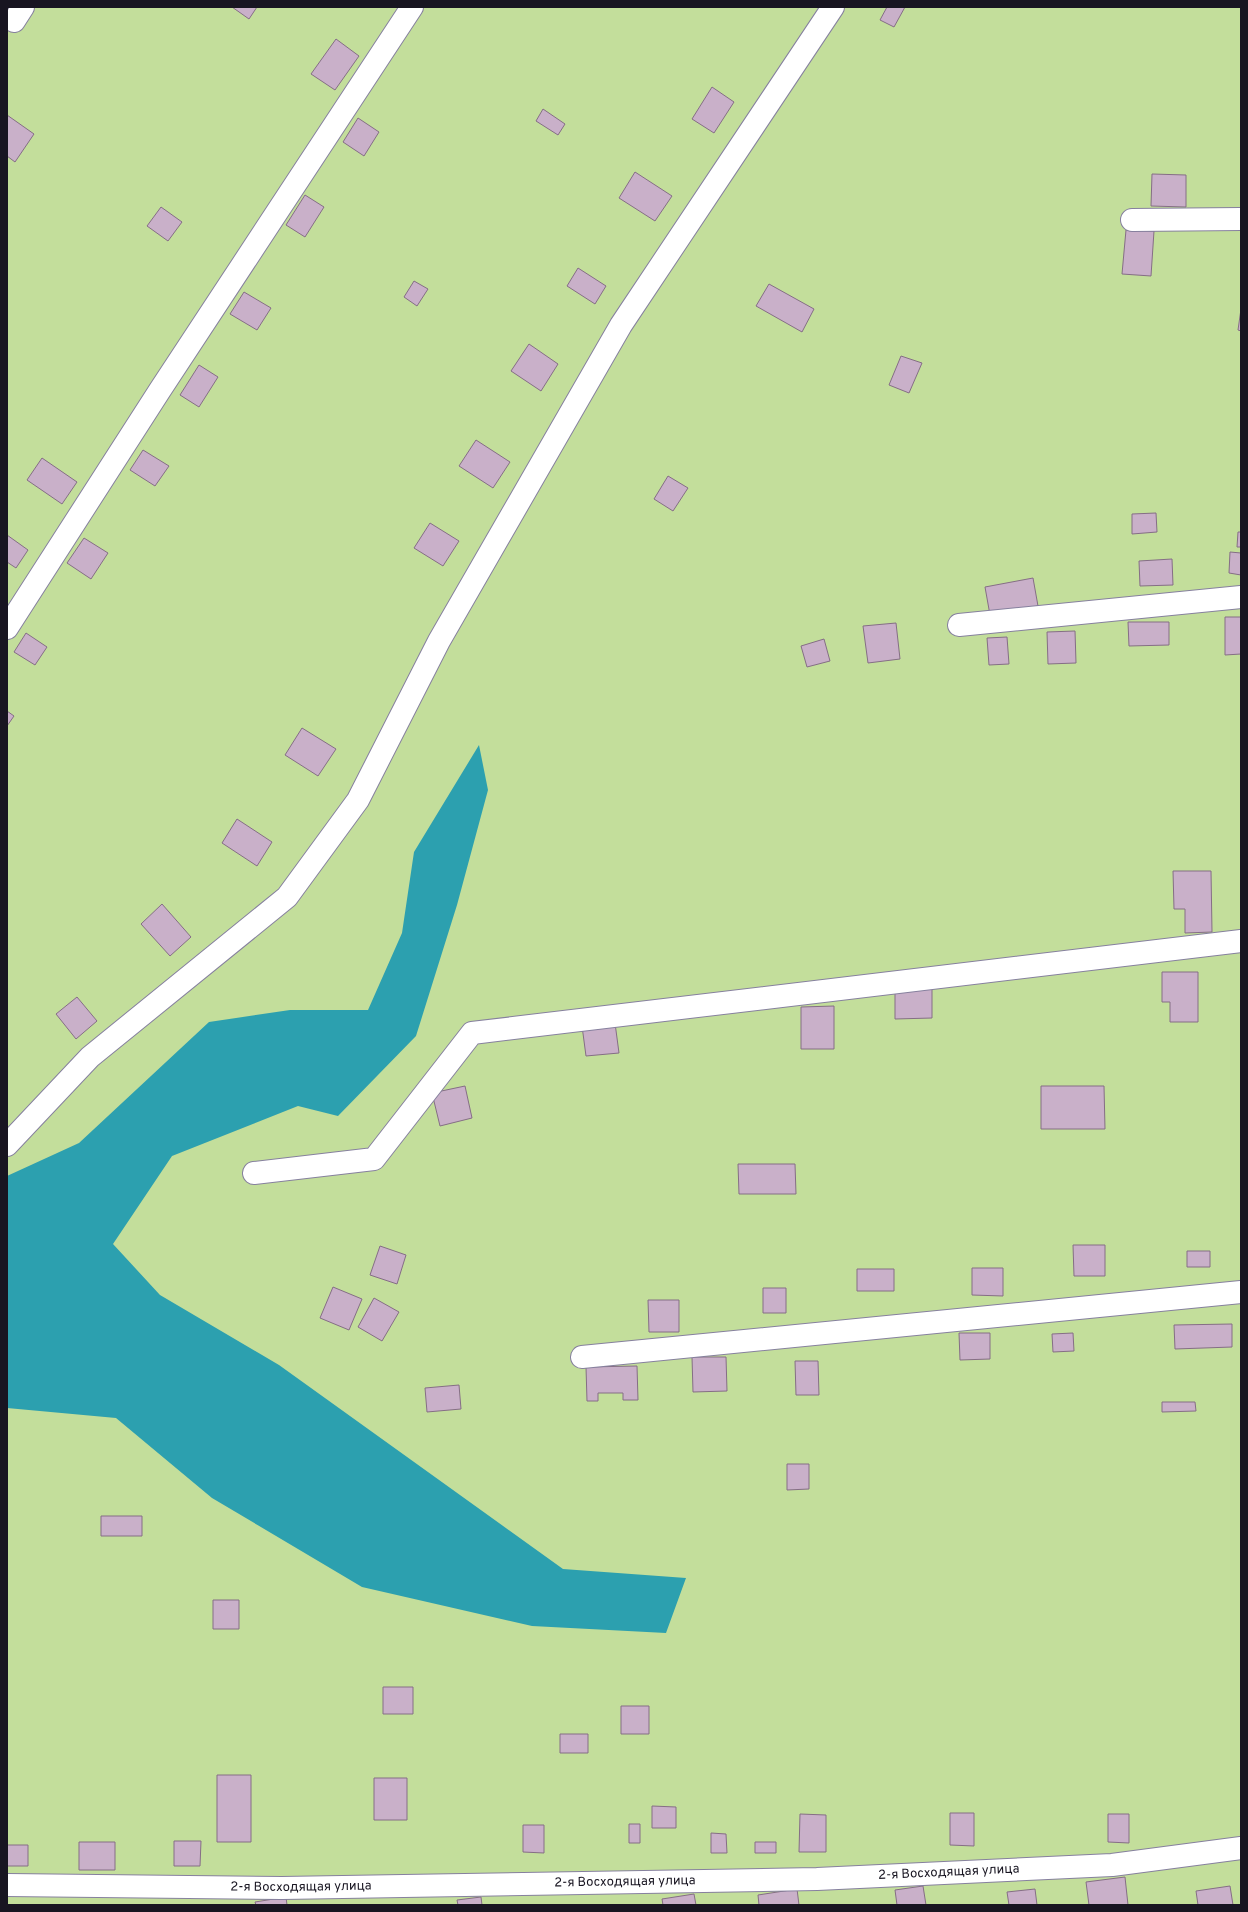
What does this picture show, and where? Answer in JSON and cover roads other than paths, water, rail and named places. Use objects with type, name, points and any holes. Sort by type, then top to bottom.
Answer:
[{"type":"lane","points":[[7,628],[164,383],[412,7]]},
{"type":"lane","points":[[7,1145],[90,1057],[287,896],[358,800],[440,640],[621,325],[833,7]]},
{"type":"lane","points":[[1132,220],[1241,219]]},
{"type":"lane","points":[[959,625],[1241,597]]},
{"type":"lane","points":[[254,1173],[374,1159],[472,1032],[1241,941]]},
{"type":"lane","points":[[582,1357],[1241,1292]]},
{"type":"lane","name":"2-я Восходящая улица","points":[[7,1885],[282,1888],[817,1879],[1112,1865],[1241,1848]]},
{"type":"water","points":[[479,745],[488,790],[457,905],[416,1036],[338,1116],[298,1106],[172,1156],[113,1244],[160,1295],[279,1365],[563,1569],[686,1578],[666,1633],[532,1626],[362,1587],[212,1498],[116,1418],[7,1408],[7,1176],[79,1143],[209,1022],[290,1010],[368,1010],[402,933],[414,852]]}]
